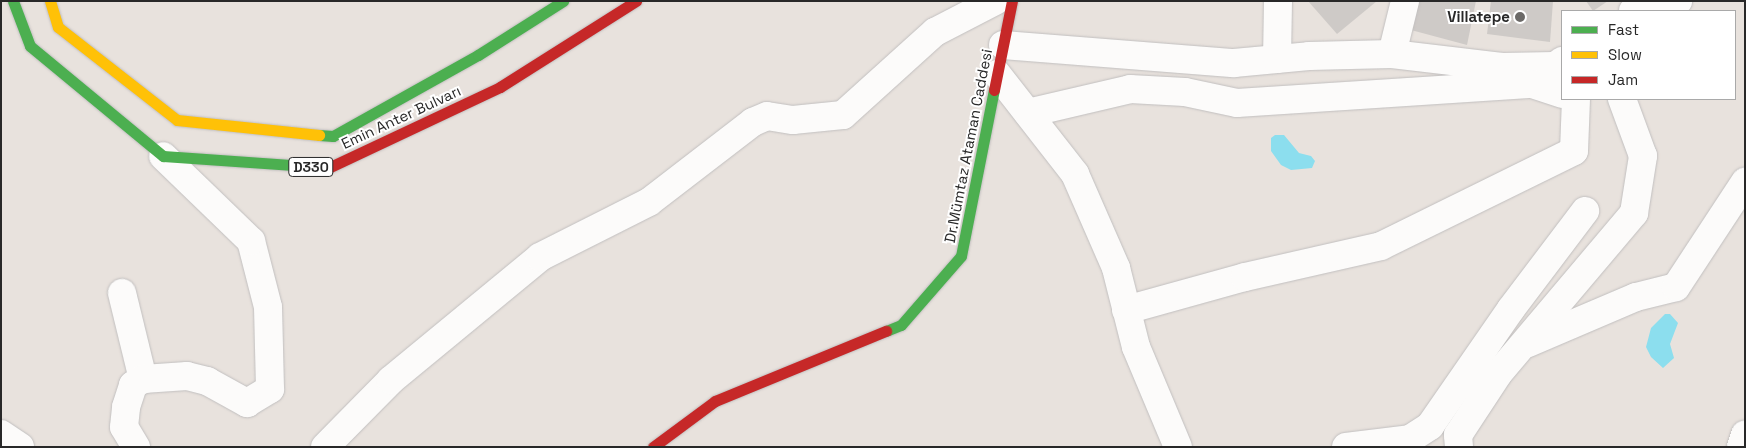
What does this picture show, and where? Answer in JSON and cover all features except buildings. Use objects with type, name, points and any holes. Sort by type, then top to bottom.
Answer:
[{"type":"main road","points":[[13,1],[30,46],[163,156]]},
{"type":"main road","name":"Emin Anter Bulvarı","points":[[50,1],[58,27],[177,120],[333,136],[478,56],[564,1]]},
{"type":"main road","name":"Emin Anter Bulvarı","points":[[163,156],[328,168],[500,87],[636,1]]},
{"type":"main road","name":"Dr.Mümtaz Ataman Caddesi","points":[[653,447],[715,401],[901,325],[961,256],[1012,1]]},
{"type":"street","points":[[325,447],[391,380],[540,257],[649,202],[753,122],[767,116],[793,120],[843,115],[935,32],[995,1]]},
{"type":"street","points":[[1277,59],[1278,1]]},
{"type":"street","points":[[1392,54],[1405,1]]},
{"type":"street","points":[[1634,10],[1644,1]]},
{"type":"street","points":[[1668,10],[1678,1]]},
{"type":"street","points":[[1004,45],[1234,63],[1277,59],[1392,54],[1502,67],[1555,66],[1561,62]]},
{"type":"street","points":[[997,74],[1075,174],[1116,268],[1136,347],[1178,447]]},
{"type":"street","points":[[1028,113],[1130,90],[1185,92],[1237,102],[1532,84],[1561,94]]},
{"type":"street","points":[[1126,310],[1245,277],[1381,246],[1574,151],[1576,100]]},
{"type":"street","points":[[1459,447],[1458,435],[1498,374],[1634,213],[1642,156],[1622,100]]},
{"type":"street","points":[[136,447],[124,427],[126,407],[133,385],[143,379],[193,378],[207,381],[248,403],[270,389],[268,307],[251,241],[163,156]]},
{"type":"street","points":[[1525,344],[1636,297],[1676,287],[1745,182]]},
{"type":"street","points":[[1346,447],[1410,439],[1430,426],[1585,210]]},
{"type":"street","points":[[122,293],[143,379]]},
{"type":"street","points":[[1,434],[20,447]]},
{"type":"street","points":[[1741,447],[1745,435]]},
{"type":"water","points":[[1275,135],[1284,135],[1299,153],[1311,156],[1315,161],[1312,168],[1291,170],[1281,165],[1271,151],[1271,138]]},
{"type":"water","points":[[1665,314],[1670,314],[1678,323],[1670,344],[1674,358],[1663,368],[1651,357],[1646,347],[1651,328]]},
{"type":"traffic: fast","points":[[13,1],[30,46],[163,156],[319,167]]},
{"type":"traffic: fast","points":[[319,135],[333,136],[478,55],[563,1]]},
{"type":"traffic: fast","points":[[886,331],[901,325],[961,256],[994,90]]},
{"type":"traffic: slow","points":[[50,1],[58,27],[177,120],[319,135]]},
{"type":"traffic: jam","points":[[319,167],[328,168],[500,87],[636,1]]},
{"type":"traffic: jam","points":[[994,90],[1012,1]]},
{"type":"traffic: jam","points":[[653,447],[715,401],[886,331]]},
{"type":"place","name":"Villatepe","points":[[1520,17]]}]
